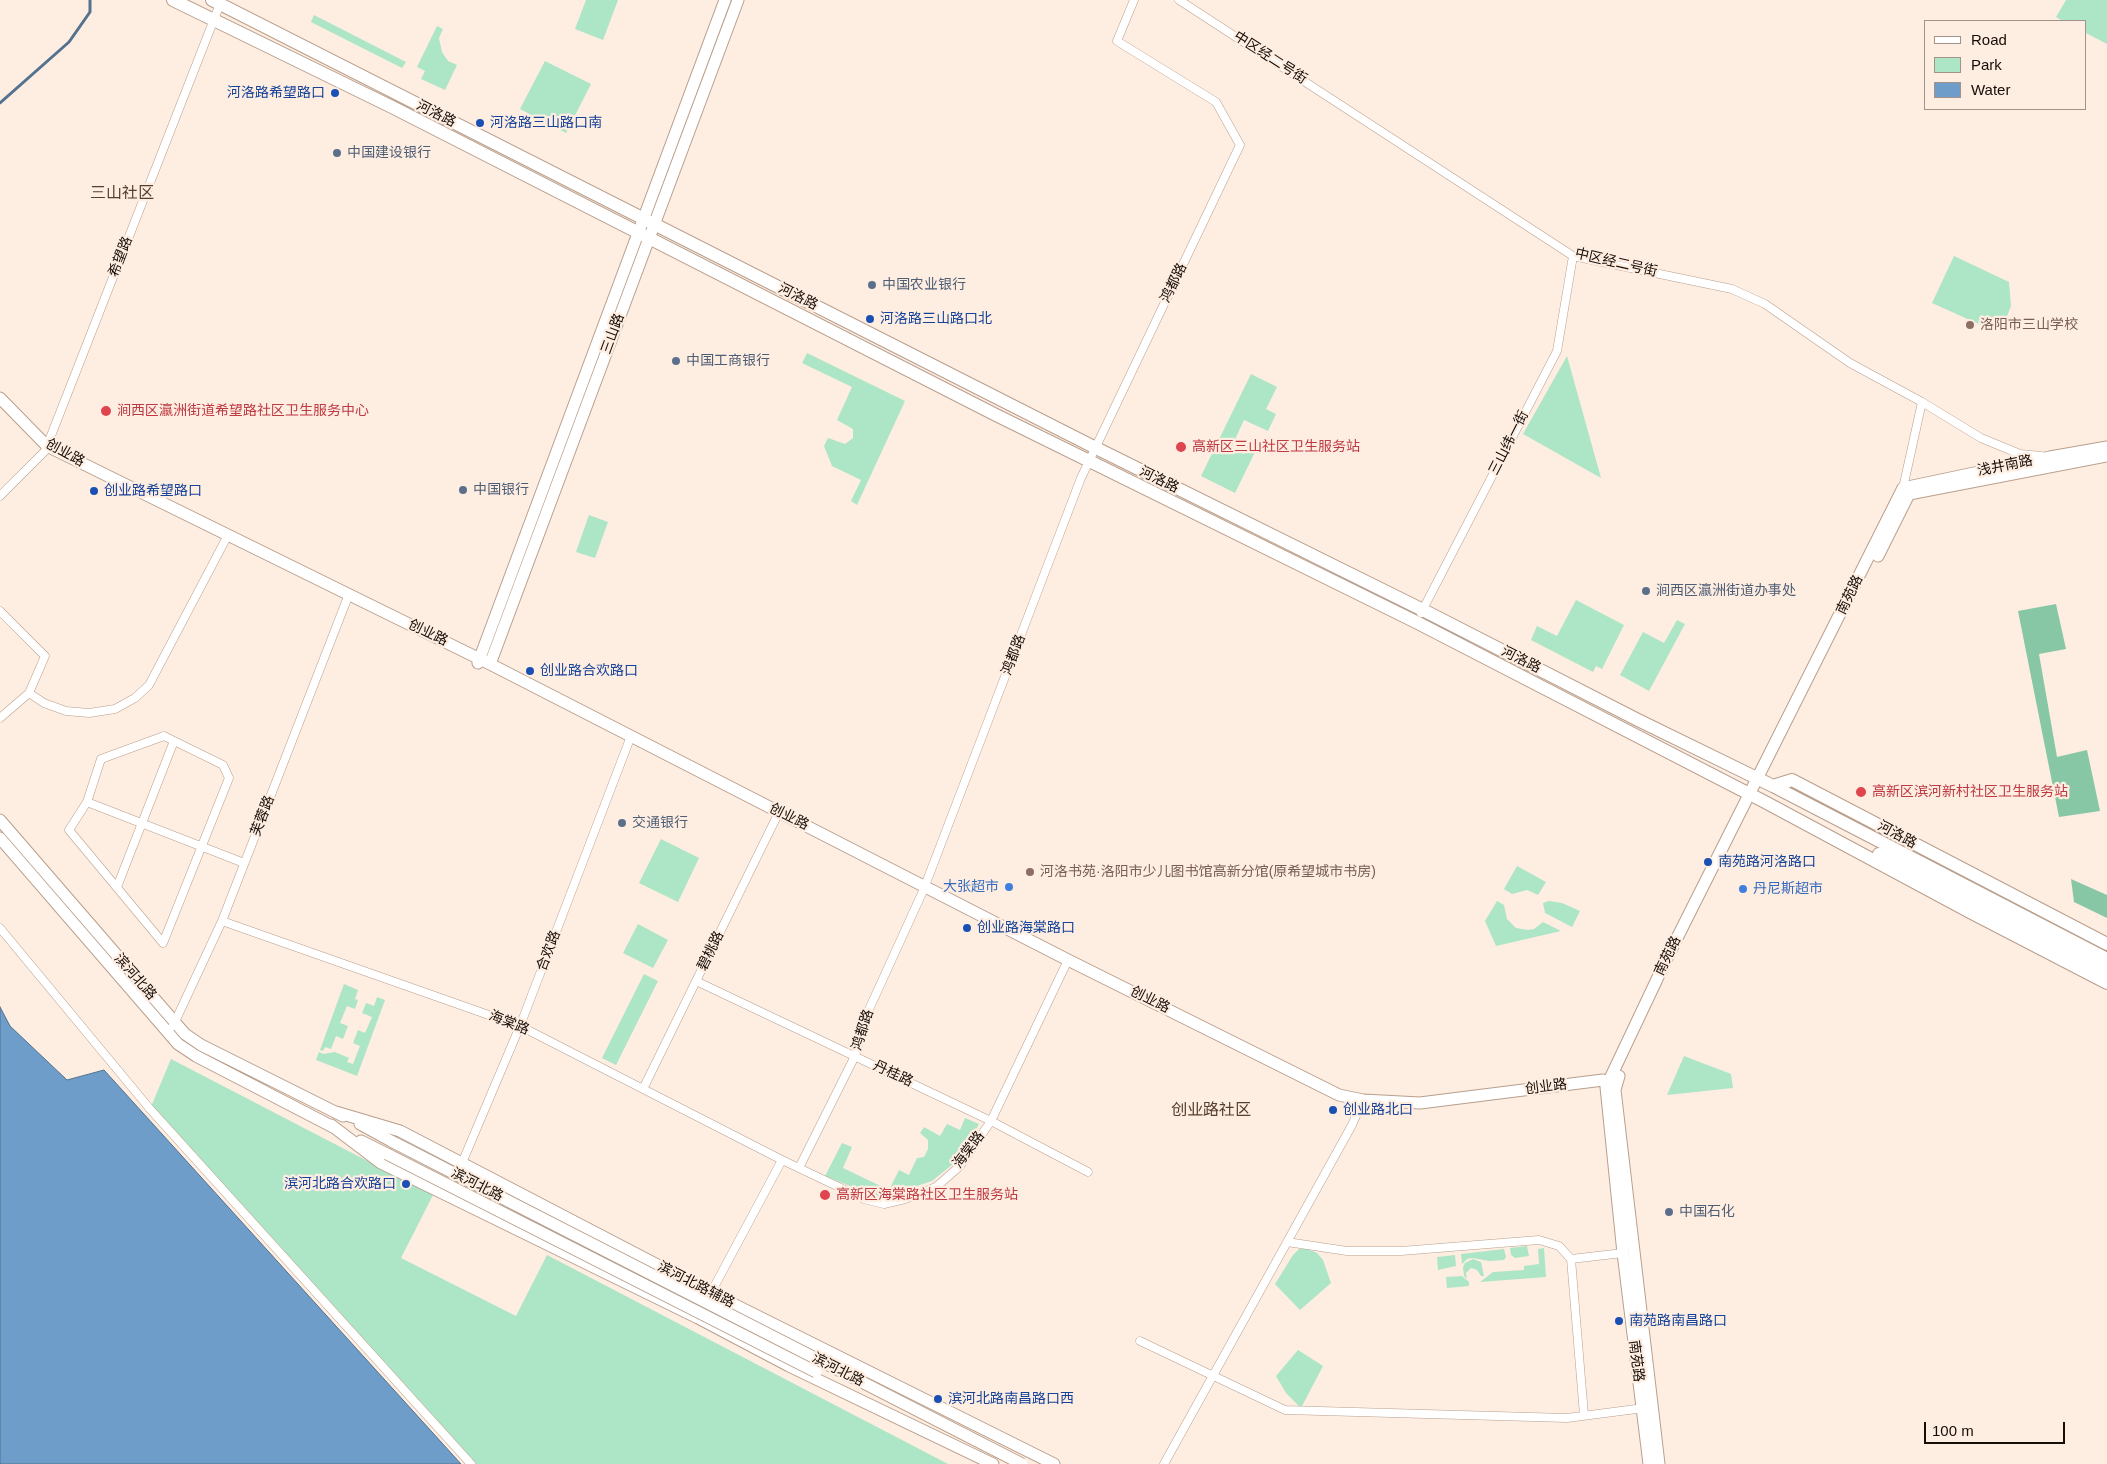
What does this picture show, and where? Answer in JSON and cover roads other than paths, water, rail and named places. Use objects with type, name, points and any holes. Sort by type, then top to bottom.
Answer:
[{"type":"main road","name":"河洛路","points":[[173,0],[392,107],[996,415],[1416,622],[1753,795],[1970,912],[2107,983]]},
{"type":"main road","name":"河洛路","points":[[216,2],[1094,447],[1765,782],[1792,780],[2107,944]]},
{"type":"main road","points":[[1765,782],[1884,850],[2107,971]]},
{"type":"main road","name":"河洛路","points":[[1818,831],[1884,850]]},
{"type":"main road","points":[[1884,850],[2107,959]]},
{"type":"street","name":"三山路","points":[[484,663],[643,236],[725,0]]},
{"type":"street","name":"三山路","points":[[648,221],[738,0]]},
{"type":"street","name":"鸿都路","points":[[799,1168],[854,1056],[866,1016],[924,889],[1088,460],[1240,145],[1216,102],[1117,41],[1134,0]]},
{"type":"street","name":"中区经二号街","points":[[1179,0],[1573,256],[1732,289],[1765,304],[1850,363],[1924,403],[1981,438],[2020,454],[2050,457]]},
{"type":"street","name":"希望路","points":[[0,496],[46,449],[213,20],[216,2]]},
{"type":"street","name":"三山纬一街","points":[[1416,622],[1556,351],[1573,256]]},
{"type":"street","name":"创业路","points":[[0,398],[46,449]]},
{"type":"street","points":[[1907,490],[1924,403]]},
{"type":"street","name":"创业路","points":[[0,406],[46,449],[484,663],[1337,1100],[1363,1103],[1420,1103],[1603,1080],[1611,1085]]},
{"type":"street","name":"浅井南路","points":[[1907,490],[2050,457],[2107,447]]},
{"type":"street","name":"浅井南路","points":[[1907,490],[2107,456]]},
{"type":"street","name":"南苑路","points":[[1649,1464],[1623,1253],[1611,1085],[1666,958],[1753,795],[1765,782],[1907,490]]},
{"type":"street","points":[[30,693],[44,703],[66,711],[89,713],[115,709],[135,698],[149,685],[227,538]]},
{"type":"street","name":"芙蓉路","points":[[169,1034],[222,921],[348,597]]},
{"type":"street","points":[[0,610],[45,656],[30,693],[0,718]]},
{"type":"street","points":[[164,736],[174,741],[223,765],[229,778],[200,846],[163,943],[69,830],[87,802],[101,760],[164,736]]},
{"type":"street","name":"合欢路","points":[[462,1163],[520,1026],[630,738]]},
{"type":"street","points":[[116,887],[174,741]]},
{"type":"street","points":[[87,802],[244,863]]},
{"type":"street","name":"碧桃路","points":[[643,1089],[778,815]]},
{"type":"street","name":"滨河北路","points":[[0,820],[185,1034],[201,1045],[336,1112],[1022,1464]]},
{"type":"street","name":"滨河北路","points":[[0,838],[169,1034],[178,1044],[196,1056],[995,1464]]},
{"type":"street","name":"海棠路","points":[[222,921],[520,1026],[782,1160],[864,1199],[884,1204],[905,1199],[936,1187],[960,1166],[990,1121],[1067,962]]},
{"type":"street","points":[[0,928],[150,1109],[471,1464]]},
{"type":"street","name":"丹桂路","points":[[696,981],[990,1121],[1088,1172]]},
{"type":"street","name":"南苑路","points":[[1611,1085],[1659,1464]]},
{"type":"street","points":[[1164,1464],[1363,1103]]},
{"type":"street","name":"滨河北路辅路","points":[[336,1112],[400,1132],[712,1293],[1054,1464]]},
{"type":"street","name":"滨河北路辅路","points":[[331,1125],[381,1163],[698,1318],[789,1366],[964,1451],[995,1464]]},
{"type":"street","points":[[698,1318],[782,1160]]},
{"type":"street","points":[[1287,1242],[1347,1251],[1401,1251],[1539,1240],[1559,1246],[1571,1259],[1584,1415]]},
{"type":"street","points":[[1571,1259],[1623,1253]]},
{"type":"street","points":[[1140,1341],[1285,1410],[1567,1418],[1643,1408]]},
{"type":"street","points":[[964,1451],[972,1464]]},
{"type":"water","points":[[0,1007],[10,1026],[67,1080],[104,1070],[461,1464],[0,1464]]},
{"type":"waterway","points":[[0,103],[69,42],[90,12],[90,0]]},
{"type":"place","name":"河洛路希望路口","points":[[335,93]]},
{"type":"place","name":"河洛路三山路口南","points":[[480,123]]},
{"type":"place","name":"中国建设银行","points":[[337,153]]},
{"type":"place","name":"中国农业银行","points":[[872,285]]},
{"type":"place","name":"河洛路三山路口北","points":[[870,319]]},
{"type":"place","name":"洛阳市三山学校","points":[[1970,325]]},
{"type":"place","name":"中国工商银行","points":[[676,361]]},
{"type":"place","name":"涧西区瀛洲街道希望路社区卫生服务中心","points":[[106,411]]},
{"type":"place","name":"高新区三山社区卫生服务站","points":[[1181,447]]},
{"type":"place","name":"中国银行","points":[[463,490]]},
{"type":"place","name":"创业路希望路口","points":[[94,491]]},
{"type":"place","name":"涧西区瀛洲街道办事处","points":[[1646,591]]},
{"type":"place","name":"创业路合欢路口","points":[[530,671]]},
{"type":"place","name":"高新区滨河新村社区卫生服务站","points":[[1861,792]]},
{"type":"place","name":"交通银行","points":[[622,823]]},
{"type":"place","name":"南苑路河洛路口","points":[[1708,862]]},
{"type":"place","name":"河洛书苑·洛阳市少儿图书馆高新分馆(原希望城市书房)","points":[[1030,872]]},
{"type":"place","name":"大张超市","points":[[1009,887]]},
{"type":"place","name":"丹尼斯超市","points":[[1743,889]]},
{"type":"place","name":"创业路海棠路口","points":[[967,928]]},
{"type":"place","name":"创业路北口","points":[[1333,1110]]},
{"type":"place","name":"滨河北路合欢路口","points":[[406,1184]]},
{"type":"place","name":"高新区海棠路社区卫生服务站","points":[[825,1195]]},
{"type":"place","name":"中国石化","points":[[1669,1212]]},
{"type":"place","name":"南苑路南昌路口","points":[[1619,1321]]},
{"type":"place","name":"滨河北路南昌路口西","points":[[938,1399]]},
{"type":"district","name":"三山社区","points":[[122,194]]},
{"type":"district","name":"创业路社区","points":[[1211,1111]]}]
